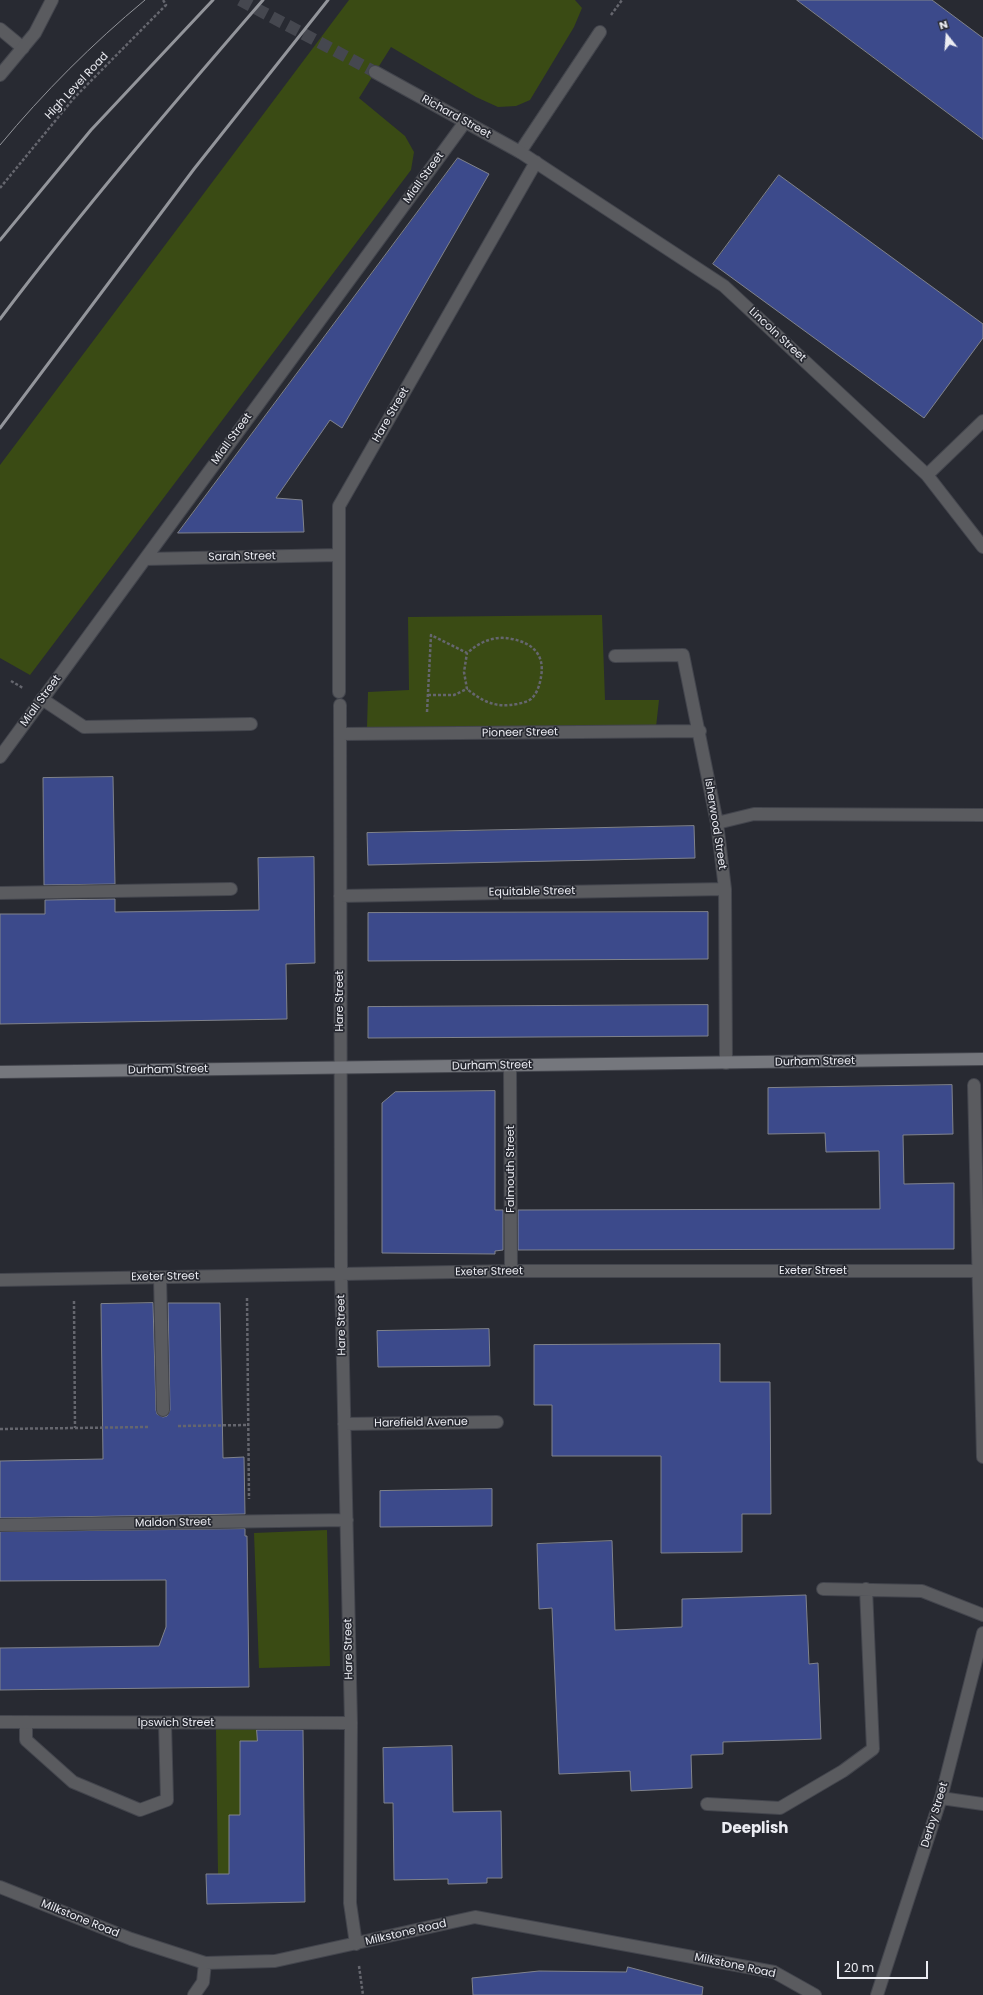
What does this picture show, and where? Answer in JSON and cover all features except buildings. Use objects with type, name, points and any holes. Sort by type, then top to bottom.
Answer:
[{"type":"main road","name":"Durham Street","points":[[0,1072],[983,1059]]},
{"type":"street","points":[[0,75],[35,33],[52,0]]},
{"type":"street","points":[[0,29],[23,48]]},
{"type":"street","points":[[520,152],[600,32]]},
{"type":"street","name":"Richard Street","points":[[375,72],[536,162]]},
{"type":"street","name":"Miall Street","points":[[0,757],[464,122]]},
{"type":"street","name":"Lincoln Street","points":[[536,162],[724,286],[927,475],[983,547]]},
{"type":"street","name":"Hare Street","points":[[339,692],[339,506],[536,162]]},
{"type":"street","points":[[927,475],[983,421]]},
{"type":"street","name":"Sarah Street","points":[[145,559],[339,555]]},
{"type":"street","name":"Isherwood Street","points":[[614,656],[683,655],[700,731],[717,823],[725,889],[726,1063]]},
{"type":"street","points":[[42,699],[84,727],[251,724]]},
{"type":"street","name":"Hare Street","points":[[340,705],[341,1274],[351,1723],[350,1903],[356,1944]]},
{"type":"street","name":"Pioneer Street","points":[[340,734],[700,731]]},
{"type":"street","points":[[717,823],[754,814],[983,815]]},
{"type":"street","points":[[0,893],[232,889]]},
{"type":"street","name":"Equitable Street","points":[[340,896],[725,889]]},
{"type":"street","name":"Falmouth Street","points":[[510,1066],[511,1271]]},
{"type":"street","points":[[974,1085],[983,1458]]},
{"type":"street","name":"Exeter Street","points":[[0,1280],[511,1271],[978,1271]]},
{"type":"street","points":[[160,1278],[163,1410]]},
{"type":"street","name":"Harefield Avenue","points":[[344,1424],[497,1422]]},
{"type":"street","name":"Maldon Street","points":[[0,1525],[346,1520]]},
{"type":"street","points":[[823,1589],[922,1591],[983,1615]]},
{"type":"street","points":[[707,1804],[780,1808],[843,1771],[873,1749],[866,1590]]},
{"type":"street","name":"Derby Street","points":[[877,1995],[941,1798],[983,1633]]},
{"type":"street","name":"Ipswich Street","points":[[0,1722],[351,1723]]},
{"type":"street","points":[[26,1722],[26,1740],[73,1782],[140,1810],[166,1800],[165,1723]]},
{"type":"street","points":[[941,1798],[983,1804]]},
{"type":"street","name":"Milkstone Road","points":[[0,1887],[131,1939],[205,1963],[275,1961],[475,1917],[774,1972],[816,1995]]},
{"type":"street","points":[[194,1995],[203,1982],[205,1963]]},
{"type":"path","name":"High Level Road","points":[[0,188],[74,98],[166,5],[163,0]]},
{"type":"path","points":[[614,11],[622,0]]},
{"type":"path","points":[[426,734],[431,636],[467,654]]},
{"type":"path","points":[[494,638],[506,638],[531,646],[540,655],[543,668],[540,685],[532,698],[525,703],[503,707],[485,701],[467,689],[464,672],[467,654],[478,644],[494,638]]},
{"type":"path","points":[[428,695],[454,695],[467,689]]},
{"type":"path","points":[[247,1276],[247,1425],[249,1522]]},
{"type":"path","points":[[74,1279],[75,1428]]},
{"type":"path","points":[[177,1426],[247,1425]]},
{"type":"path","points":[[0,1429],[154,1427]]},
{"type":"path","points":[[356,1944],[363,1995]]},
{"type":"green space","points":[[349,0],[575,0],[582,8],[574,27],[530,100],[516,106],[498,107],[476,97],[391,47],[359,98],[405,136],[414,152],[411,170],[30,675],[0,658],[0,465]]},
{"type":"green space","points":[[602,615],[605,700],[659,700],[656,727],[367,728],[368,692],[409,690],[408,617]]},
{"type":"green space","points":[[327,1530],[330,1666],[259,1668],[254,1533]]},
{"type":"green space","points":[[257,1727],[257,1741],[240,1741],[240,1815],[229,1845],[229,1861],[259,1874],[218,1874],[216,1728]]},
{"type":"tunnel","points":[[240,0],[375,72]]},
{"type":"tram line","points":[[0,145],[69,69],[145,0]]},
{"type":"railway","points":[[0,240],[91,130],[213,0]]},
{"type":"railway","points":[[0,319],[63,237],[263,0]]},
{"type":"railway","points":[[0,428],[194,169],[328,0]]},
{"type":"district","name":"Deeplish","points":[[755,1829]]}]
